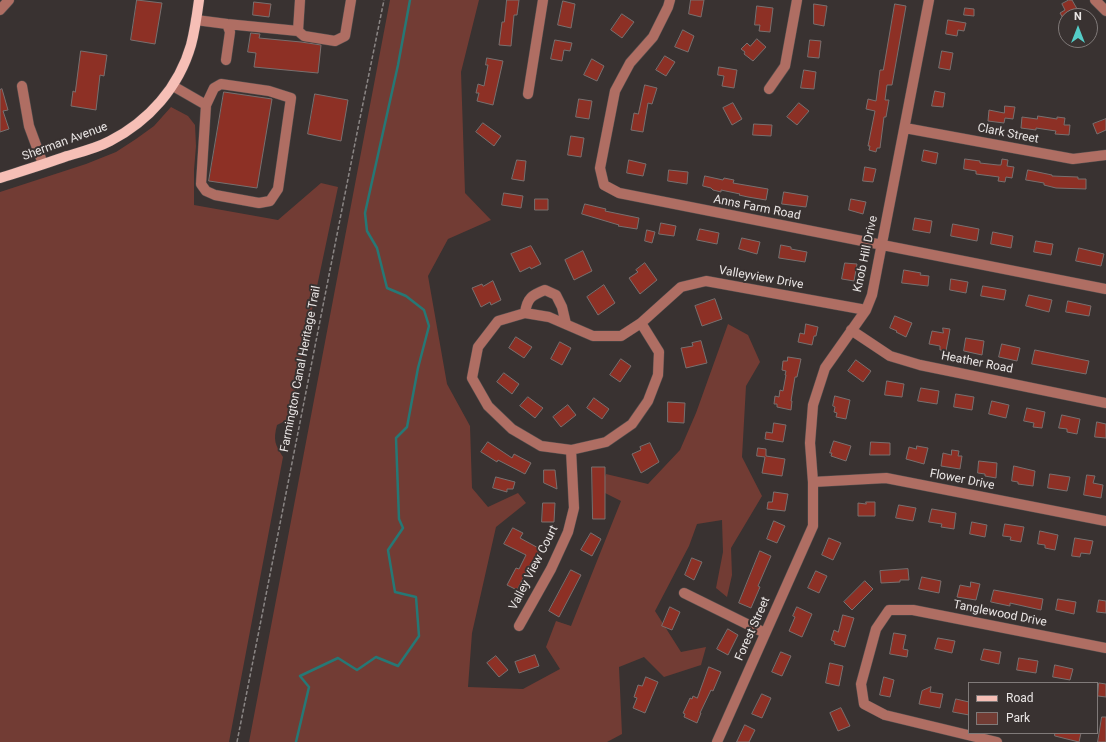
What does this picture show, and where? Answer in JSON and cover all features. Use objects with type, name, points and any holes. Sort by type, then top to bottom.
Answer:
[{"type":"main road","name":"Sherman Avenue","points":[[0,178],[109,142],[126,132],[154,110],[173,86],[190,47],[199,0]]},
{"type":"street","points":[[0,10],[10,0]]},
{"type":"street","points":[[298,31],[300,0]]},
{"type":"street","points":[[196,20],[298,31],[304,36],[335,41],[344,36],[351,0]]},
{"type":"street","points":[[528,94],[543,0]]},
{"type":"street","name":"Anns Farm Road","points":[[670,0],[653,37],[630,62],[616,91],[600,168],[604,185],[619,193],[1106,289]]},
{"type":"street","points":[[769,89],[786,66],[797,0]]},
{"type":"street","name":"Knob Hill Drive","points":[[813,526],[813,482],[810,443],[813,405],[825,368],[866,310],[872,295],[929,0]]},
{"type":"street","points":[[1095,0],[1106,11]]},
{"type":"street","points":[[226,60],[230,32],[227,24]]},
{"type":"street","points":[[221,84],[270,91],[291,98],[278,189],[270,202],[259,203],[215,195],[206,191],[201,184],[206,105],[214,88],[221,84]]},
{"type":"street","points":[[22,86],[30,126],[43,164]]},
{"type":"street","points":[[173,86],[206,105]]},
{"type":"street","name":"Clark Street","points":[[904,128],[1073,159],[1106,156]]},
{"type":"street","name":"Valleyview Drive","points":[[641,322],[659,352],[658,375],[648,401],[632,424],[606,442],[571,450],[541,446],[512,429],[488,406],[472,378],[478,347],[498,321],[524,313],[549,317],[594,336],[621,336],[641,322],[681,287],[706,280],[866,310]]},
{"type":"street","points":[[524,313],[527,302],[535,294],[545,290],[556,295],[562,307],[566,324]]},
{"type":"street","name":"Heather Road","points":[[851,330],[890,356],[920,365],[1106,403]]},
{"type":"street","name":"Valley View Court","points":[[519,626],[551,569],[568,532],[574,508],[571,450]]},
{"type":"street","name":"Flower Drive","points":[[813,482],[886,478],[1106,521]]},
{"type":"street","name":"Forest Street","points":[[717,742],[813,526]]},
{"type":"street","points":[[684,593],[765,634]]},
{"type":"street","name":"Tanglewood Drive","points":[[997,742],[885,715],[864,704],[861,684],[876,629],[889,610],[913,610],[1106,648]]},
{"type":"path","name":"Farmington Canal Heritage Trail","points":[[237,742],[384,0]]},
{"type":"green space","points":[[390,0],[479,0],[461,72],[465,193],[491,220],[448,239],[428,276],[447,384],[470,426],[472,488],[488,507],[518,493],[526,503],[496,527],[472,633],[468,687],[523,689],[560,669],[546,647],[556,621],[571,626],[621,501],[599,490],[606,474],[648,484],[680,450],[696,413],[728,324],[748,335],[760,362],[746,386],[742,457],[762,496],[731,548],[732,575],[727,597],[716,588],[723,552],[722,520],[697,524],[689,546],[655,611],[681,652],[706,647],[701,665],[664,677],[644,657],[619,667],[622,734],[607,742],[249,742]]},
{"type":"green space","points":[[171,107],[188,116],[195,125],[196,146],[194,205],[278,220],[321,183],[338,187],[289,419],[277,425],[276,430],[275,439],[278,449],[283,457],[229,742],[0,742],[0,192],[86,164],[116,152],[154,126]]},
{"type":"building","points":[[137,0],[162,3],[155,44],[131,40]]},
{"type":"building","points":[[507,0],[519,0],[517,15],[514,15],[511,46],[499,45]]},
{"type":"building","points":[[691,0],[704,0],[701,17],[689,14]]},
{"type":"building","points":[[1072,0],[1077,8],[1064,8],[1062,4]]},
{"type":"building","points":[[563,1],[575,4],[571,28],[558,25]]},
{"type":"building","points":[[254,2],[271,4],[269,17],[253,15]]},
{"type":"building","points":[[814,4],[827,6],[824,26],[814,24]]},
{"type":"building","points":[[895,4],[906,6],[892,85],[887,85],[885,100],[889,100],[886,117],[884,117],[880,148],[877,148],[876,152],[869,150],[870,146],[868,146],[875,111],[866,109],[868,99],[876,101],[880,70],[883,70]]},
{"type":"building","points":[[757,6],[773,8],[770,32],[759,31],[760,25],[755,25]]},
{"type":"building","points":[[965,8],[974,9],[974,16],[964,15]]},
{"type":"building","points":[[622,14],[634,22],[622,38],[611,30]]},
{"type":"building","points":[[948,20],[966,23],[964,31],[958,30],[957,36],[946,34]]},
{"type":"building","points":[[683,30],[694,36],[688,52],[675,47]]},
{"type":"building","points":[[251,33],[260,34],[259,38],[321,45],[318,73],[254,67],[256,53],[248,52]]},
{"type":"building","points":[[757,39],[766,47],[753,61],[744,54],[745,52],[741,49],[747,43],[750,46]]},
{"type":"building","points":[[555,40],[572,43],[570,51],[564,50],[562,61],[551,59]]},
{"type":"building","points":[[810,40],[821,41],[819,58],[808,57]]},
{"type":"building","points":[[81,51],[107,55],[104,76],[100,75],[96,110],[71,106],[73,91],[75,92]]},
{"type":"building","points":[[942,51],[953,53],[950,70],[939,68]]},
{"type":"building","points":[[665,56],[675,62],[666,76],[656,70]]},
{"type":"building","points":[[487,58],[503,61],[493,105],[477,101],[479,93],[476,93],[478,84],[484,86],[488,65],[486,65]]},
{"type":"building","points":[[592,59],[604,66],[597,81],[584,75]]},
{"type":"building","points":[[719,67],[737,70],[734,88],[722,86],[724,76],[718,75]]},
{"type":"building","points":[[804,70],[816,72],[814,89],[801,88]]},
{"type":"building","points":[[645,85],[657,88],[652,104],[648,103],[643,132],[631,130],[634,113],[638,114]]},
{"type":"building","points":[[2,89],[8,110],[3,111],[9,129],[0,132],[0,90]]},
{"type":"building","points":[[935,91],[945,93],[943,107],[932,106]]},
{"type":"building","points":[[224,92],[272,99],[257,188],[209,181]]},
{"type":"building","points":[[315,94],[348,100],[341,141],[308,134]]},
{"type":"building","points":[[579,99],[592,101],[589,119],[576,117]]},
{"type":"building","points":[[733,103],[742,119],[732,125],[723,108]]},
{"type":"building","points":[[799,103],[809,111],[797,125],[787,117]]},
{"type":"building","points":[[1005,106],[1015,107],[1013,119],[1005,118],[1004,123],[988,121],[989,110],[1004,113]]},
{"type":"building","points":[[1038,116],[1057,119],[1057,117],[1065,118],[1064,125],[1070,125],[1069,135],[1055,134],[1056,131],[1036,128],[1036,130],[1021,128],[1022,117],[1037,119]]},
{"type":"building","points":[[1106,119],[1106,130],[1097,134],[1093,124]]},
{"type":"building","points":[[483,123],[501,136],[494,146],[476,132]]},
{"type":"building","points":[[754,124],[772,125],[771,136],[753,135]]},
{"type":"building","points":[[571,136],[584,138],[581,157],[568,155]]},
{"type":"building","points":[[924,150],[938,153],[936,164],[922,161]]},
{"type":"building","points":[[965,159],[980,161],[980,163],[998,165],[1001,165],[1002,159],[1008,160],[1007,166],[1014,167],[1012,178],[1006,177],[1005,182],[998,181],[999,177],[976,174],[976,171],[964,169]]},
{"type":"building","points":[[517,160],[526,161],[524,181],[512,179]]},
{"type":"building","points":[[629,160],[646,164],[643,176],[627,173]]},
{"type":"building","points":[[865,167],[876,169],[873,182],[863,181]]},
{"type":"building","points":[[669,170],[688,172],[687,184],[668,181]]},
{"type":"building","points":[[1028,170],[1052,176],[1078,177],[1078,179],[1086,179],[1086,189],[1056,188],[1044,185],[1044,183],[1026,180]]},
{"type":"building","points":[[705,176],[723,180],[724,178],[734,180],[733,183],[768,189],[766,200],[721,190],[721,192],[713,190],[703,186]]},
{"type":"building","points":[[784,192],[808,196],[806,207],[782,204]]},
{"type":"building","points":[[504,193],[523,196],[521,208],[502,205]]},
{"type":"building","points":[[535,199],[548,199],[548,210],[535,210]]},
{"type":"building","points":[[851,199],[866,202],[863,214],[849,210]]},
{"type":"building","points":[[585,204],[606,209],[605,211],[639,218],[637,229],[618,226],[619,225],[582,214]]},
{"type":"building","points":[[915,218],[932,221],[930,233],[913,230]]},
{"type":"building","points":[[661,223],[676,226],[674,236],[659,234]]},
{"type":"building","points":[[953,224],[979,229],[977,241],[951,236]]},
{"type":"building","points":[[700,229],[719,233],[717,244],[697,240]]},
{"type":"building","points":[[647,230],[655,232],[652,243],[645,241]]},
{"type":"building","points":[[993,232],[1013,236],[1011,248],[991,244]]},
{"type":"building","points":[[742,238],[760,242],[757,254],[739,249]]},
{"type":"building","points":[[1036,241],[1053,244],[1051,255],[1034,252]]},
{"type":"building","points":[[781,245],[791,247],[791,249],[807,252],[805,262],[779,258]]},
{"type":"building","points":[[531,246],[541,264],[520,272],[511,254]]},
{"type":"building","points":[[1079,248],[1104,254],[1101,266],[1076,261]]},
{"type":"building","points":[[583,251],[592,271],[574,280],[565,260]]},
{"type":"building","points":[[645,263],[657,280],[640,294],[629,278],[638,272],[636,270]]},
{"type":"building","points":[[845,263],[857,264],[854,281],[842,279]]},
{"type":"building","points":[[904,270],[929,276],[928,286],[902,283]]},
{"type":"building","points":[[951,279],[968,282],[966,293],[950,290]]},
{"type":"building","points":[[493,281],[501,300],[491,305],[490,302],[481,307],[472,288],[482,284],[483,286]]},
{"type":"building","points":[[604,285],[615,303],[598,315],[587,297]]},
{"type":"building","points":[[983,286],[1006,290],[1004,300],[981,296]]},
{"type":"building","points":[[1029,295],[1052,300],[1049,312],[1026,306]]},
{"type":"building","points":[[715,299],[722,319],[702,326],[695,306]]},
{"type":"building","points":[[1068,301],[1091,306],[1089,316],[1066,312]]},
{"type":"building","points":[[895,316],[912,323],[906,337],[890,328]]},
{"type":"building","points":[[806,324],[818,327],[812,345],[798,342],[800,333],[804,334]]},
{"type":"building","points":[[943,328],[950,329],[946,351],[940,350],[940,346],[929,344],[932,331],[943,333]]},
{"type":"building","points":[[516,337],[532,347],[524,358],[509,348]]},
{"type":"building","points":[[966,338],[984,341],[982,355],[964,351]]},
{"type":"building","points":[[701,341],[707,363],[686,368],[681,348],[693,346],[692,343]]},
{"type":"building","points":[[560,342],[571,348],[562,365],[551,359]]},
{"type":"building","points":[[1002,344],[1020,348],[1017,361],[999,357]]},
{"type":"building","points":[[1035,350],[1089,361],[1086,374],[1032,364]]},
{"type":"building","points":[[788,357],[801,359],[797,377],[795,377],[791,410],[777,407],[777,404],[774,404],[775,396],[779,397],[780,390],[783,391],[786,371],[782,370],[783,361],[787,361]]},
{"type":"building","points":[[621,359],[631,366],[620,382],[610,375]]},
{"type":"building","points":[[856,360],[871,371],[863,382],[848,371]]},
{"type":"building","points":[[504,373],[519,384],[512,394],[497,382]]},
{"type":"building","points":[[887,381],[904,384],[902,397],[885,395]]},
{"type":"building","points":[[921,388],[939,391],[937,404],[918,401]]},
{"type":"building","points":[[956,394],[974,397],[972,410],[954,407]]},
{"type":"building","points":[[835,396],[850,400],[846,419],[836,417],[837,413],[834,412],[835,407],[833,406]]},
{"type":"building","points":[[528,397],[543,408],[535,418],[520,406]]},
{"type":"building","points":[[594,398],[609,409],[602,419],[587,408]]},
{"type":"building","points":[[992,401],[1009,405],[1006,418],[989,414]]},
{"type":"building","points":[[668,402],[685,403],[684,423],[668,422]]},
{"type":"building","points":[[568,405],[576,415],[561,427],[553,417]]},
{"type":"building","points":[[1027,408],[1045,412],[1042,428],[1033,427],[1034,423],[1024,421]]},
{"type":"building","points":[[1062,415],[1080,419],[1077,434],[1067,432],[1067,429],[1059,428]]},
{"type":"building","points":[[1097,422],[1106,424],[1106,438],[1095,437]]},
{"type":"building","points":[[774,423],[786,425],[783,442],[765,439],[766,432],[772,433]]},
{"type":"building","points":[[834,441],[851,446],[846,461],[831,456],[832,453],[830,453]]},
{"type":"building","points":[[488,442],[512,458],[514,454],[531,463],[525,474],[498,460],[497,462],[481,452]]},
{"type":"building","points":[[871,442],[890,443],[890,455],[870,455]]},
{"type":"building","points":[[650,443],[659,462],[641,473],[632,454],[641,450],[640,447]]},
{"type":"building","points":[[917,446],[928,448],[924,464],[906,459],[909,447],[916,449]]},
{"type":"building","points":[[758,448],[766,449],[766,456],[785,459],[782,476],[762,473],[765,457],[757,456]]},
{"type":"building","points":[[952,450],[959,451],[958,456],[962,456],[960,469],[941,466],[943,453],[951,455]]},
{"type":"building","points":[[979,461],[997,463],[996,478],[978,473]]},
{"type":"building","points":[[1014,466],[1035,471],[1033,486],[1018,484],[1018,482],[1012,481]]},
{"type":"building","points":[[592,467],[605,467],[605,519],[593,519]]},
{"type":"building","points":[[544,470],[555,470],[557,489],[544,483]]},
{"type":"building","points":[[1050,474],[1070,477],[1067,491],[1048,488]]},
{"type":"building","points":[[1087,475],[1095,476],[1093,483],[1103,485],[1101,498],[1084,495]]},
{"type":"building","points":[[496,477],[515,482],[513,489],[507,489],[507,492],[493,488]]},
{"type":"building","points":[[774,492],[788,494],[785,511],[767,509],[768,502],[772,502]]},
{"type":"building","points":[[866,502],[875,502],[875,516],[858,516],[858,503],[866,504]]},
{"type":"building","points":[[543,503],[555,503],[554,522],[542,522]]},
{"type":"building","points":[[899,505],[916,508],[913,521],[896,518]]},
{"type":"building","points":[[932,509],[956,513],[954,529],[941,527],[942,524],[929,522]]},
{"type":"building","points":[[774,521],[785,526],[777,543],[767,539]]},
{"type":"building","points":[[972,522],[987,525],[985,537],[970,534]]},
{"type":"building","points":[[1005,524],[1024,527],[1021,542],[1010,540],[1011,537],[1003,536]]},
{"type":"building","points":[[513,528],[523,533],[520,538],[542,550],[534,566],[530,565],[517,590],[507,585],[516,568],[519,569],[526,555],[504,544]]},
{"type":"building","points":[[1040,531],[1058,535],[1055,550],[1045,548],[1045,545],[1038,544]]},
{"type":"building","points":[[591,533],[601,539],[592,556],[581,550]]},
{"type":"building","points":[[829,538],[841,543],[833,560],[822,555]]},
{"type":"building","points":[[1075,538],[1093,541],[1090,554],[1081,553],[1080,557],[1072,556]]},
{"type":"building","points":[[760,551],[771,556],[758,586],[760,587],[751,608],[739,603]]},
{"type":"building","points":[[692,558],[702,562],[694,580],[685,575]]},
{"type":"building","points":[[908,569],[909,580],[881,583],[880,571]]},
{"type":"building","points":[[571,570],[581,575],[559,617],[549,611]]},
{"type":"building","points":[[816,571],[827,576],[819,593],[808,588]]},
{"type":"building","points":[[922,577],[941,581],[939,593],[919,589]]},
{"type":"building","points":[[865,581],[873,589],[852,610],[844,602]]},
{"type":"building","points":[[971,582],[980,584],[976,600],[957,597],[960,585],[970,587]]},
{"type":"building","points":[[994,590],[1043,599],[1041,610],[1010,603],[1010,606],[991,602]]},
{"type":"building","points":[[1058,599],[1076,602],[1074,614],[1056,610]]},
{"type":"building","points":[[1099,600],[1106,601],[1106,613],[1097,612]]},
{"type":"building","points":[[670,607],[680,612],[672,630],[662,626]]},
{"type":"building","points":[[797,607],[812,614],[802,637],[789,631],[795,617],[793,616]]},
{"type":"building","points":[[843,615],[854,618],[845,647],[834,644],[835,642],[831,640],[834,630],[838,632]]},
{"type":"building","points":[[728,629],[738,635],[728,655],[717,649]]},
{"type":"building","points":[[894,633],[906,635],[903,649],[908,650],[907,657],[890,654]]},
{"type":"building","points":[[938,638],[955,641],[952,653],[935,649]]},
{"type":"building","points":[[984,649],[1001,652],[999,664],[981,660]]},
{"type":"building","points":[[781,652],[791,656],[782,676],[772,672]]},
{"type":"building","points":[[535,655],[539,666],[519,673],[515,662]]},
{"type":"building","points":[[496,656],[508,670],[499,677],[487,663]]},
{"type":"building","points":[[1019,658],[1038,661],[1036,673],[1017,670]]},
{"type":"building","points":[[830,663],[843,666],[839,686],[826,683]]},
{"type":"building","points":[[1055,665],[1073,669],[1070,680],[1053,677]]},
{"type":"building","points":[[709,667],[721,672],[713,691],[711,690],[700,713],[697,723],[684,717],[685,714],[683,713],[690,698],[692,699],[693,696],[697,698]]},
{"type":"building","points":[[646,677],[658,682],[645,713],[633,708],[637,698],[634,697],[638,685],[642,686]]},
{"type":"building","points":[[884,677],[894,680],[890,697],[880,695]]},
{"type":"building","points":[[1099,683],[1106,684],[1106,697],[1098,696]]},
{"type":"building","points":[[931,687],[930,692],[943,694],[940,708],[919,704],[922,691]]},
{"type":"building","points":[[762,694],[771,698],[762,718],[752,714]]},
{"type":"building","points":[[956,699],[968,702],[968,715],[953,712]]},
{"type":"building","points":[[841,708],[850,726],[838,731],[830,713]]},
{"type":"building","points":[[1102,717],[1106,717],[1106,742],[1098,742]]},
{"type":"building","points":[[745,725],[755,730],[749,742],[737,742]]},
{"type":"building","points":[[1055,734],[1081,734],[1079,742],[1055,736]]},
{"type":"waterway","points":[[296,742],[309,687],[300,676],[338,658],[357,670],[376,657],[398,666],[419,636],[416,597],[395,592],[388,550],[403,528],[399,519],[396,438],[407,427],[418,368],[429,326],[424,310],[406,296],[387,288],[377,248],[367,231],[365,213],[398,65],[410,0]]}]
